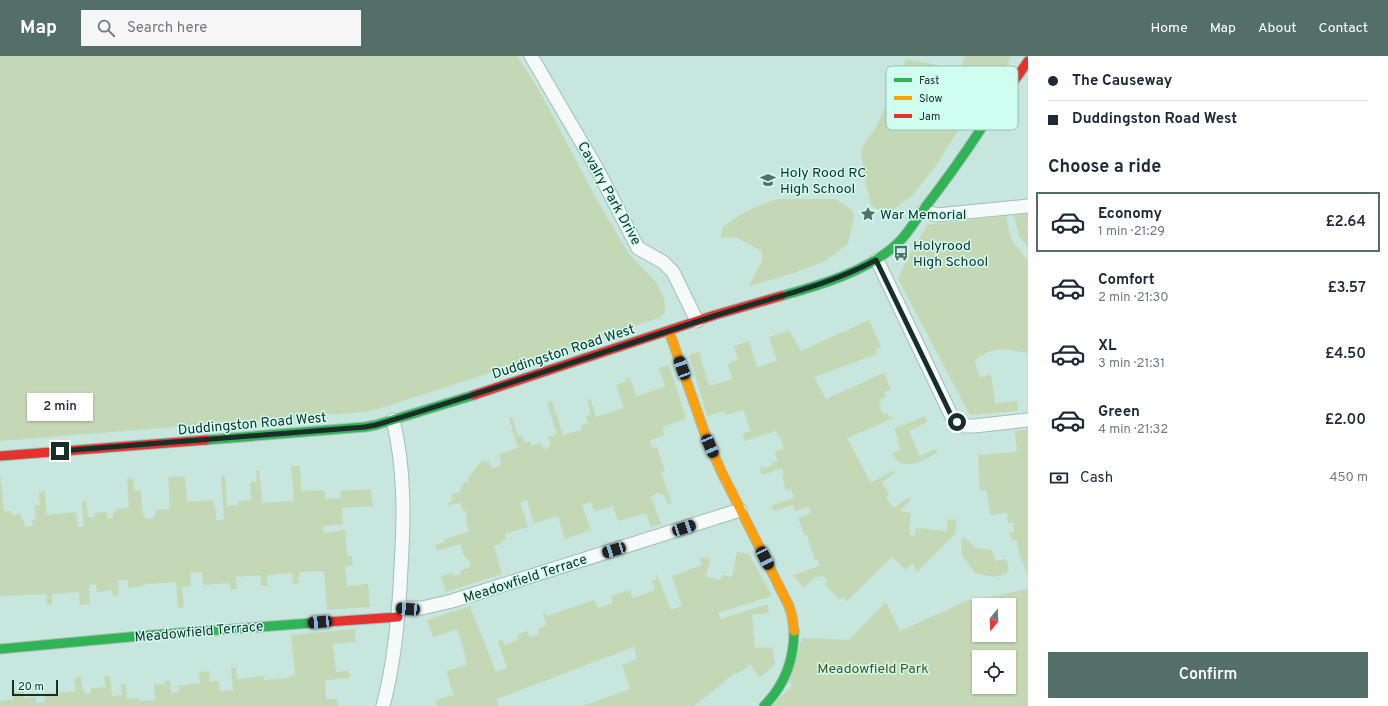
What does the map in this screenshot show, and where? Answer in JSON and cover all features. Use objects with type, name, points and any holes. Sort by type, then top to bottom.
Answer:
[{"type":"street","name":"Cavalry Park Drive","points":[[531,56],[596,167],[638,248],[663,262],[673,272],[697,321]]},
{"type":"street","name":"Duddingston Road West","points":[[1018,76],[1028,62]]},
{"type":"street","name":"Duddingston Road West","points":[[0,456],[365,427],[393,420],[697,321],[812,286],[847,274],[889,252],[899,242],[923,211],[980,130]]},
{"type":"street","points":[[923,211],[937,215],[1028,206]]},
{"type":"street","points":[[876,260],[952,417],[964,426],[1028,420]]},
{"type":"street","points":[[670,331],[705,434],[740,510],[789,606],[793,617],[793,647],[788,668],[778,690],[764,706]]},
{"type":"street","points":[[383,706],[391,669],[399,612],[403,537],[400,459],[393,420]]},
{"type":"street","name":"Meadowfield Terrace","points":[[0,649],[399,612],[422,608],[452,601],[740,510]]},
{"type":"green space","points":[[0,56],[517,56],[539,90],[598,202],[629,254],[656,282],[664,298],[665,313],[659,318],[378,409],[364,412],[0,441]]},
{"type":"green space","points":[[965,56],[1010,56],[1008,64],[1006,66],[962,66]]},
{"type":"green space","points":[[907,59],[942,66],[902,66]]},
{"type":"green space","points":[[886,103],[886,130],[958,130],[937,164],[912,196],[886,215],[871,205],[863,169],[862,155],[865,142],[875,129]]},
{"type":"green space","points":[[778,199],[835,199],[852,210],[854,215],[848,244],[825,261],[794,273],[749,286],[762,261],[762,251],[736,237],[721,238],[722,228],[748,210]]},
{"type":"green space","points":[[1028,214],[1028,248],[1019,236],[1014,215]]},
{"type":"green space","points":[[1006,216],[1013,242],[1028,261],[1028,353],[1001,349],[990,351],[979,356],[975,362],[980,378],[991,374],[995,403],[1017,401],[1018,411],[970,415],[898,279],[906,261],[927,225]]},
{"type":"green space","points":[[869,320],[881,347],[875,349],[877,354],[814,377],[826,399],[884,373],[891,389],[884,392],[886,397],[880,399],[881,403],[879,404],[883,414],[887,413],[890,418],[894,418],[847,438],[871,483],[894,470],[895,473],[882,482],[889,494],[886,497],[893,508],[910,497],[911,500],[900,511],[911,513],[909,535],[915,536],[916,528],[947,531],[948,519],[956,519],[956,533],[917,572],[913,563],[906,570],[892,557],[847,601],[843,597],[840,600],[825,584],[828,581],[822,575],[818,578],[816,576],[804,588],[793,575],[820,566],[818,560],[815,560],[807,535],[804,535],[798,518],[811,513],[809,507],[795,511],[793,505],[774,511],[771,506],[794,498],[791,489],[786,490],[782,476],[784,475],[782,468],[762,475],[760,469],[761,466],[764,468],[772,465],[773,462],[778,461],[775,453],[776,451],[784,448],[780,436],[778,437],[776,431],[744,441],[744,433],[750,431],[744,410],[725,415],[724,411],[707,416],[689,355],[699,352],[709,386],[732,379],[728,366],[731,362],[738,360],[734,346],[749,341],[757,367],[777,361],[769,337],[789,330],[801,351]]},
{"type":"green space","points":[[669,365],[686,419],[662,427],[664,435],[650,440],[653,448],[657,447],[665,472],[661,473],[672,503],[668,505],[664,494],[661,495],[660,492],[651,496],[661,524],[651,527],[646,513],[618,521],[613,506],[594,512],[591,502],[582,505],[591,530],[565,539],[558,516],[534,523],[527,500],[520,502],[528,527],[505,534],[506,540],[500,542],[501,544],[494,546],[502,574],[446,592],[441,576],[452,573],[453,576],[461,574],[461,570],[469,568],[471,563],[465,558],[460,544],[437,551],[435,545],[446,541],[445,539],[469,532],[466,512],[463,510],[460,502],[449,506],[448,503],[453,501],[451,495],[460,492],[461,487],[465,482],[467,483],[469,481],[467,479],[482,460],[485,462],[489,461],[491,467],[493,468],[500,466],[501,463],[499,454],[518,448],[509,418],[512,417],[518,436],[522,435],[525,443],[530,441],[532,446],[541,443],[545,449],[549,447],[550,444],[548,437],[557,434],[547,403],[552,401],[563,435],[582,430],[581,425],[588,423],[586,416],[591,415],[587,399],[590,398],[596,417],[624,408],[616,385],[625,382],[625,379],[630,378],[636,396],[665,387],[659,368]]},
{"type":"green space","points":[[925,416],[927,422],[909,431],[920,456],[936,449],[937,453],[913,464],[902,463],[896,460],[892,454],[901,449],[894,429]]},
{"type":"green space","points":[[1028,429],[1027,573],[1019,553],[1017,541],[1011,539],[1010,533],[1014,532],[1013,522],[1008,523],[1007,513],[990,515],[987,490],[980,491],[978,455],[1017,452],[1015,431]]},
{"type":"green space","points":[[291,466],[300,466],[301,491],[324,490],[325,499],[341,498],[340,491],[371,489],[373,506],[342,508],[343,524],[323,526],[324,533],[345,530],[347,556],[352,556],[353,565],[345,566],[347,586],[368,584],[370,607],[327,610],[324,571],[299,572],[299,583],[293,584],[292,573],[267,575],[268,586],[261,586],[260,575],[236,577],[237,589],[231,590],[230,583],[203,585],[202,572],[190,573],[191,586],[182,587],[184,607],[178,608],[176,582],[145,584],[145,586],[128,588],[128,580],[118,580],[119,595],[113,596],[112,590],[97,592],[96,585],[91,584],[89,588],[90,604],[80,605],[79,592],[52,594],[52,605],[47,605],[46,594],[0,596],[0,473],[4,511],[11,511],[12,515],[21,514],[25,527],[33,526],[32,520],[36,519],[34,505],[40,505],[39,492],[45,491],[47,515],[76,512],[78,527],[84,526],[82,502],[86,501],[88,517],[95,517],[95,513],[107,512],[107,518],[113,518],[113,512],[117,511],[116,509],[129,508],[127,479],[133,478],[134,491],[141,490],[143,515],[146,519],[154,518],[156,510],[170,509],[168,477],[185,476],[187,502],[213,500],[216,520],[224,519],[221,475],[225,475],[227,506],[238,505],[238,501],[251,500],[250,482],[257,482],[256,470],[259,470],[262,503],[294,501]]},
{"type":"green space","points":[[964,537],[976,548],[992,550],[995,561],[1006,559],[1009,569],[1005,574],[994,577],[975,573],[962,555],[961,539]]},
{"type":"green space","points":[[737,552],[749,554],[772,596],[718,613],[721,619],[768,604],[769,613],[752,615],[755,648],[772,647],[775,664],[760,678],[751,664],[737,674],[735,673],[694,706],[582,706],[630,689],[622,665],[637,659],[634,647],[497,699],[498,706],[437,706],[435,700],[454,695],[446,671],[467,665],[457,629],[433,637],[427,620],[470,606],[496,672],[507,668],[498,641],[502,640],[505,645],[518,640],[517,635],[527,631],[530,637],[539,634],[538,629],[547,625],[543,614],[545,613],[547,616],[594,600],[598,608],[613,603],[611,596],[630,590],[633,598],[655,590],[652,581],[657,579],[657,574],[671,610],[682,606],[672,576],[702,565],[699,557],[710,559],[706,577],[721,580],[722,575],[732,577]]},
{"type":"green space","name":"Meadowfield Park","points":[[1028,588],[1028,706],[771,706],[792,686],[789,680],[802,638],[849,640],[886,602],[900,631],[972,600],[972,642],[1016,642],[1016,598],[983,598]]},
{"type":"green space","points":[[355,629],[356,642],[333,644],[336,672],[349,671],[350,678],[325,680],[326,699],[337,699],[338,706],[0,706],[0,701],[14,699],[13,692],[24,691],[24,698],[36,697],[36,703],[45,702],[44,694],[76,691],[74,678],[81,677],[82,689],[84,689],[85,694],[91,694],[91,688],[106,687],[104,676],[110,676],[112,696],[122,695],[121,684],[126,684],[127,699],[139,698],[140,701],[155,700],[154,685],[165,684],[165,681],[170,681],[171,693],[179,692],[178,686],[200,683],[199,672],[209,671],[210,682],[219,681],[220,691],[233,690],[231,668],[236,667],[237,679],[263,676],[264,680],[289,678],[289,676],[295,675],[291,635]]},
{"type":"traffic: fast","points":[[781,296],[843,276],[874,261],[887,252],[899,242],[908,231],[954,169],[980,130]]},
{"type":"traffic: fast","points":[[206,440],[365,427],[474,395]]},
{"type":"traffic: fast","points":[[0,649],[140,636],[312,623]]},
{"type":"traffic: fast","points":[[764,706],[777,690],[786,672],[790,662],[794,642],[794,631]]},
{"type":"traffic: slow","points":[[669,331],[705,434],[721,471],[789,606],[794,631]]},
{"type":"traffic: jam","points":[[1018,75],[1028,61]]},
{"type":"traffic: jam","points":[[474,395],[715,315],[781,296]]},
{"type":"traffic: jam","points":[[0,456],[206,440]]},
{"type":"traffic: jam","points":[[312,623],[398,617]]},
{"type":"place","name":"Holy Rood RC High School","points":[[768,180]]},
{"type":"place","name":"War Memorial","points":[[868,214]]},
{"type":"place","name":"Holyrood High School","points":[[901,253]]},
{"type":"route","points":[[60,451],[296,433],[376,425],[501,386],[697,321],[812,286],[847,274],[876,260],[952,417],[957,422]]}]
